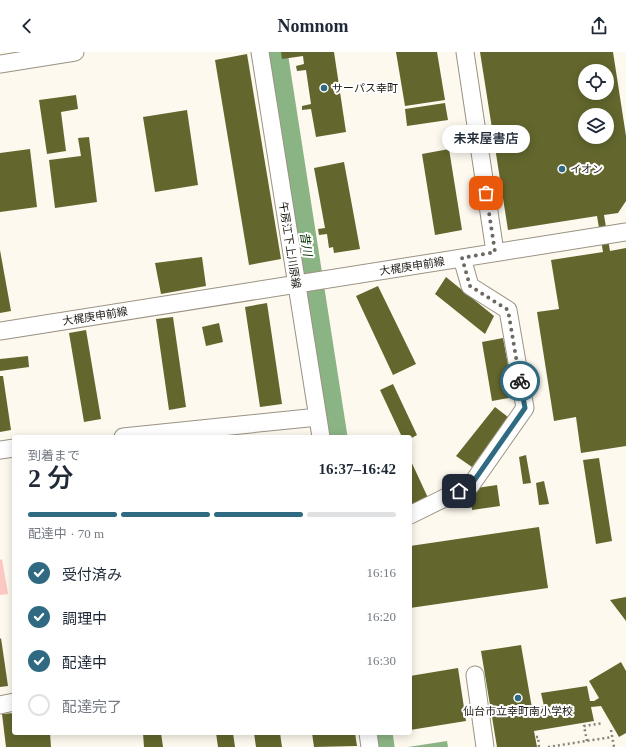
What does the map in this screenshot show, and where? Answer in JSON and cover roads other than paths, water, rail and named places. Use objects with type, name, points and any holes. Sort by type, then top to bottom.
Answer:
[{"type":"street","name":"午房江下上川原線","points":[[260,52],[307,283],[321,435]]},
{"type":"street","points":[[465,52],[495,252]]},
{"type":"street","points":[[0,64],[65,53]]},
{"type":"street","name":"大梶庚申前線","points":[[0,331],[626,232]]},
{"type":"street","points":[[412,514],[471,485],[525,408],[508,310],[470,286],[462,258]]},
{"type":"street","points":[[142,435],[318,417]]},
{"type":"street","points":[[0,450],[12,448]]},
{"type":"street","points":[[475,675],[485,747]]},
{"type":"street","points":[[0,705],[12,702]]},
{"type":"street","points":[[368,735],[370,747]]},
{"type":"waterway","name":"昔川","points":[[276,52],[336,435]]},
{"type":"waterway","name":"昔川","points":[[381,735],[383,747]]},
{"type":"place","name":"サーパス幸町","points":[[324,88]]},
{"type":"place","name":"イオン","points":[[562,169]]},
{"type":"place","name":"未来屋書店","points":[[486,193]]},
{"type":"place","name":"仙台市立幸町南小学校","points":[[518,698]]}]
